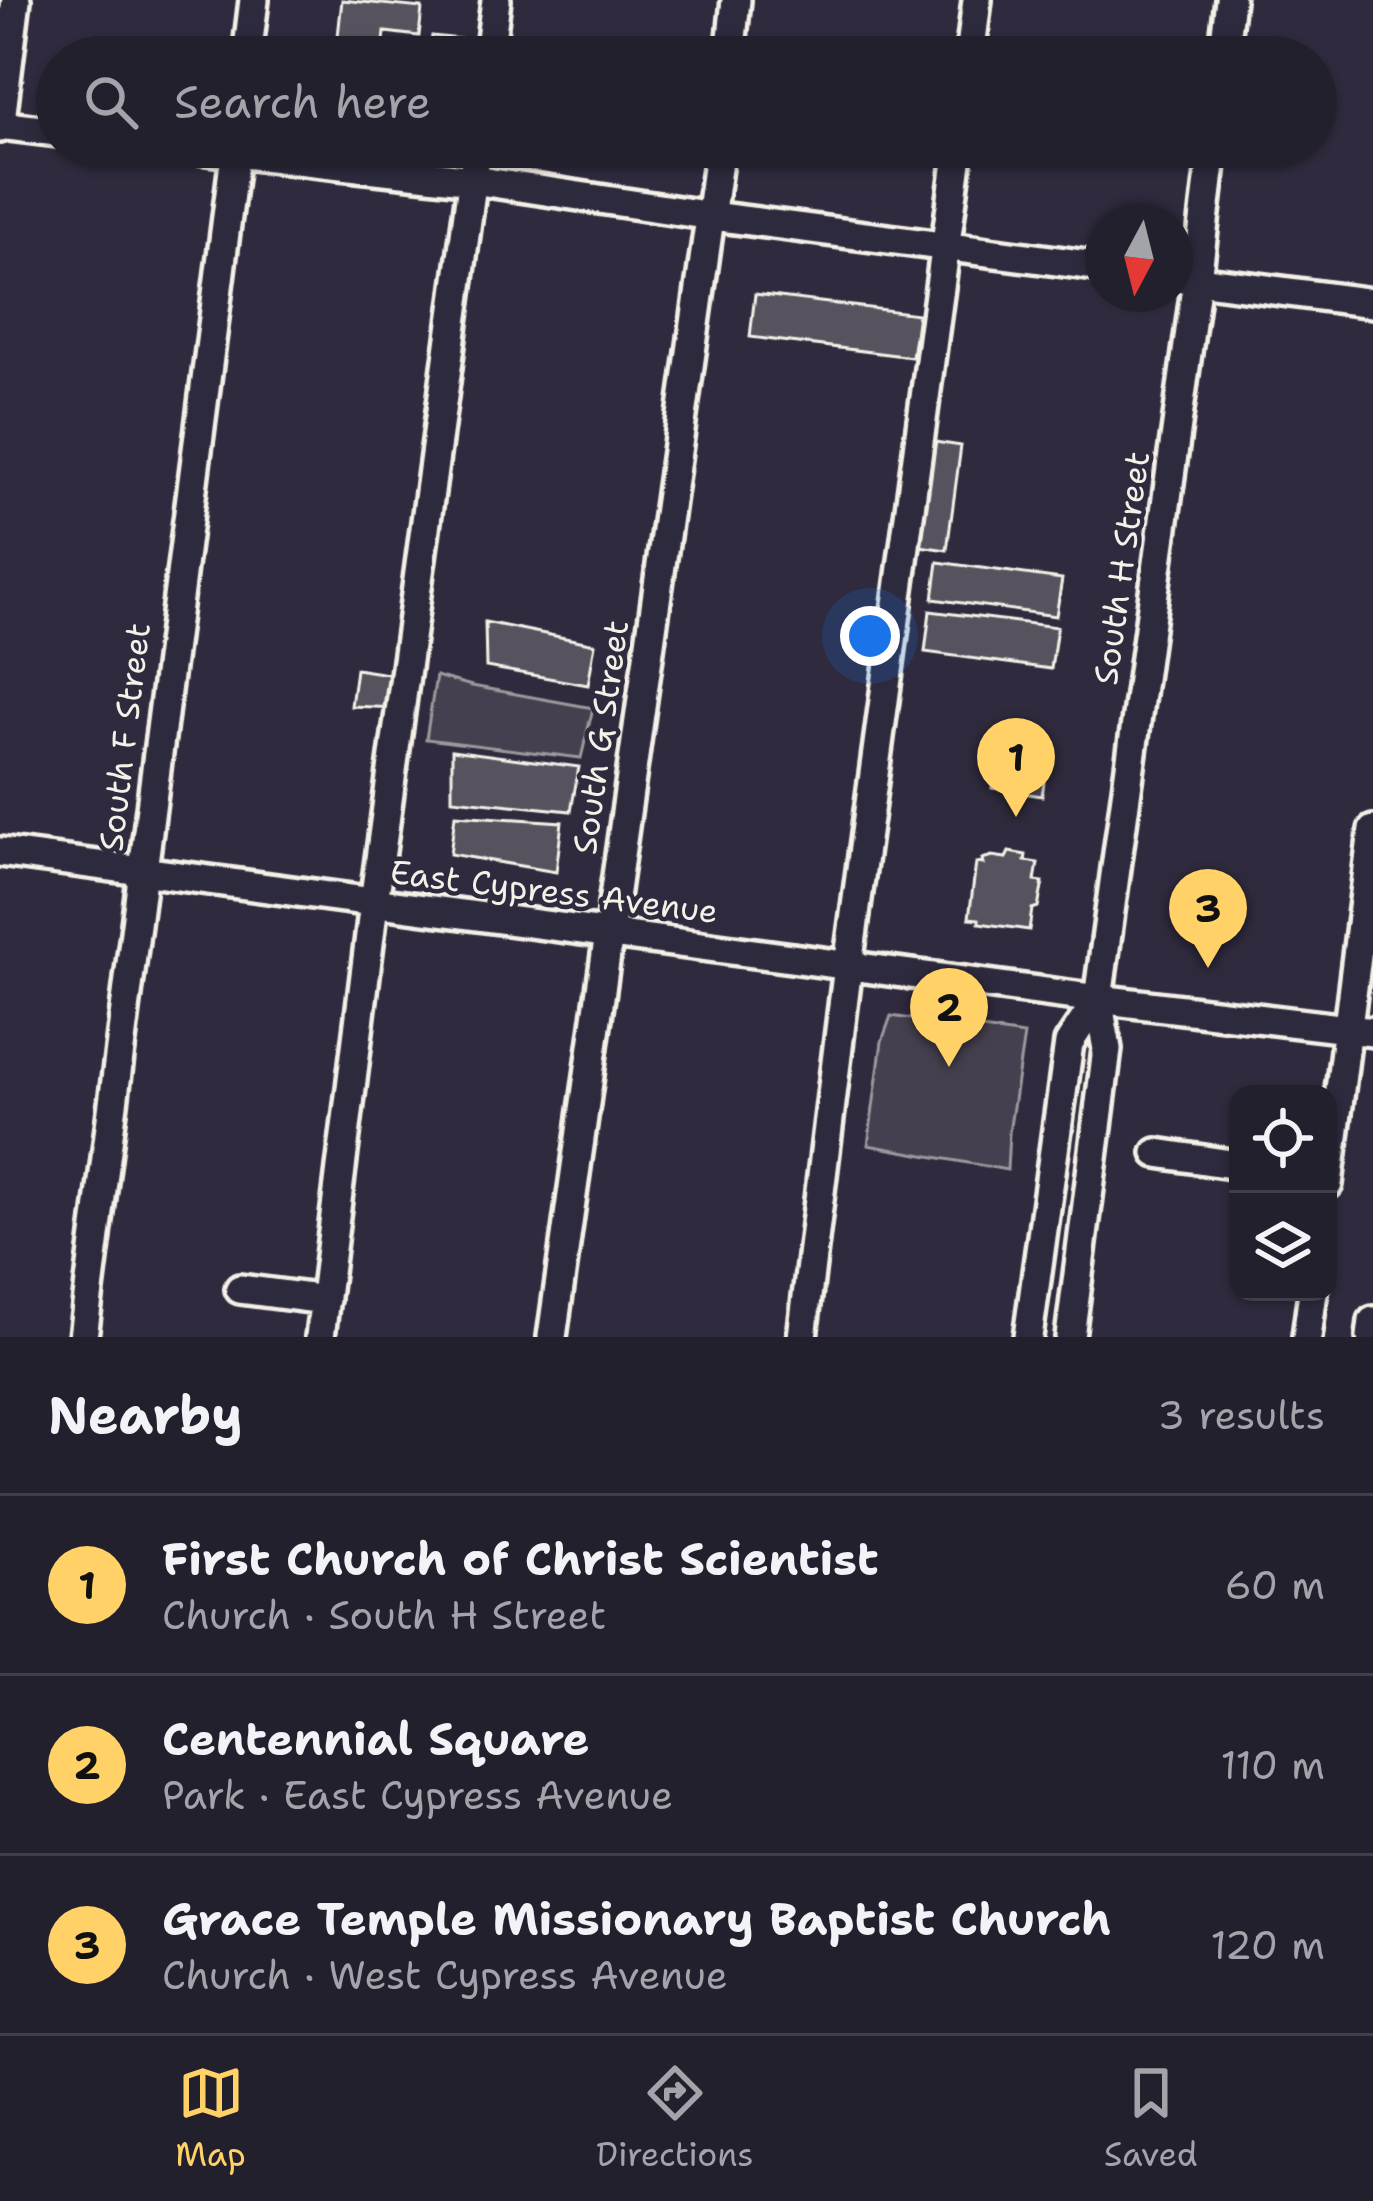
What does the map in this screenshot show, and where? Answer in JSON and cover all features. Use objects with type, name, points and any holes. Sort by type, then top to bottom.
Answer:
[{"type":"street","points":[[16,0],[0,126],[36,130]]},
{"type":"street","points":[[250,36],[254,0]]},
{"type":"street","points":[[492,36],[496,0]]},
{"type":"street","points":[[732,36],[736,0]]},
{"type":"street","points":[[973,36],[977,0]]},
{"type":"street","points":[[1226,36],[1230,0]]},
{"type":"street","name":"South F Street","points":[[83,1337],[233,168]]},
{"type":"street","points":[[373,168],[1085,264]]},
{"type":"street","points":[[320,1337],[475,168]]},
{"type":"street","name":"South G Street","points":[[553,1337],[718,168]]},
{"type":"street","points":[[802,1337],[956,168]]},
{"type":"street","name":"South H Street","points":[[1193,245],[1209,168]]},
{"type":"street","points":[[1193,280],[1373,303]]},
{"type":"street","name":"South H Street","points":[[1070,1337],[1107,1049],[1098,999],[1182,312]]},
{"type":"street","points":[[1337,1138],[1360,1030],[1373,830]]},
{"type":"street","name":"East Cypress Avenue","points":[[0,851],[1360,1030]]},
{"type":"street","name":"South H Street","points":[[1028,1337],[1069,1043],[1098,999]]},
{"type":"street","points":[[1156,1153],[1229,1164]]},
{"type":"street","points":[[240,1289],[325,1300]]},
{"type":"street","points":[[1307,1337],[1311,1301]]},
{"type":"street","points":[[1371,1337],[1373,1321]]},
{"type":"shaded area","points":[[436,676],[593,708],[581,758],[426,739]]},
{"type":"shaded area","points":[[891,1016],[1024,1035],[1007,1170],[868,1145],[882,1041]]},
{"type":"building","points":[[342,0],[422,8],[419,36],[385,32],[385,36],[338,36]]},
{"type":"building","points":[[755,294],[918,314],[912,357],[750,337]]},
{"type":"building","points":[[935,442],[961,446],[947,550],[920,546]]},
{"type":"building","points":[[938,562],[1062,579],[1056,616],[933,599]]},
{"type":"building","points":[[930,611],[1057,627],[1051,669],[925,652]]},
{"type":"building","points":[[485,622],[595,644],[588,685],[486,667]]},
{"type":"building","points":[[356,669],[401,676],[397,708],[351,706]]},
{"type":"building","points":[[999,732],[1050,740],[1042,796],[992,788]]},
{"type":"building","points":[[452,750],[579,767],[571,811],[452,799]]},
{"type":"building","points":[[455,815],[562,822],[556,872],[450,854]]},
{"type":"building","points":[[1009,852],[1038,863],[1035,881],[1043,882],[1029,930],[969,918],[976,863],[983,864],[982,859],[992,856],[1006,858]]},
{"type":"place","name":"First Church of Christ Scientist","points":[[1016,817]]},
{"type":"place","name":"Grace Temple Missionary Baptist Church","points":[[1208,968]]},
{"type":"place","name":"Centennial Square","points":[[949,1067]]}]
